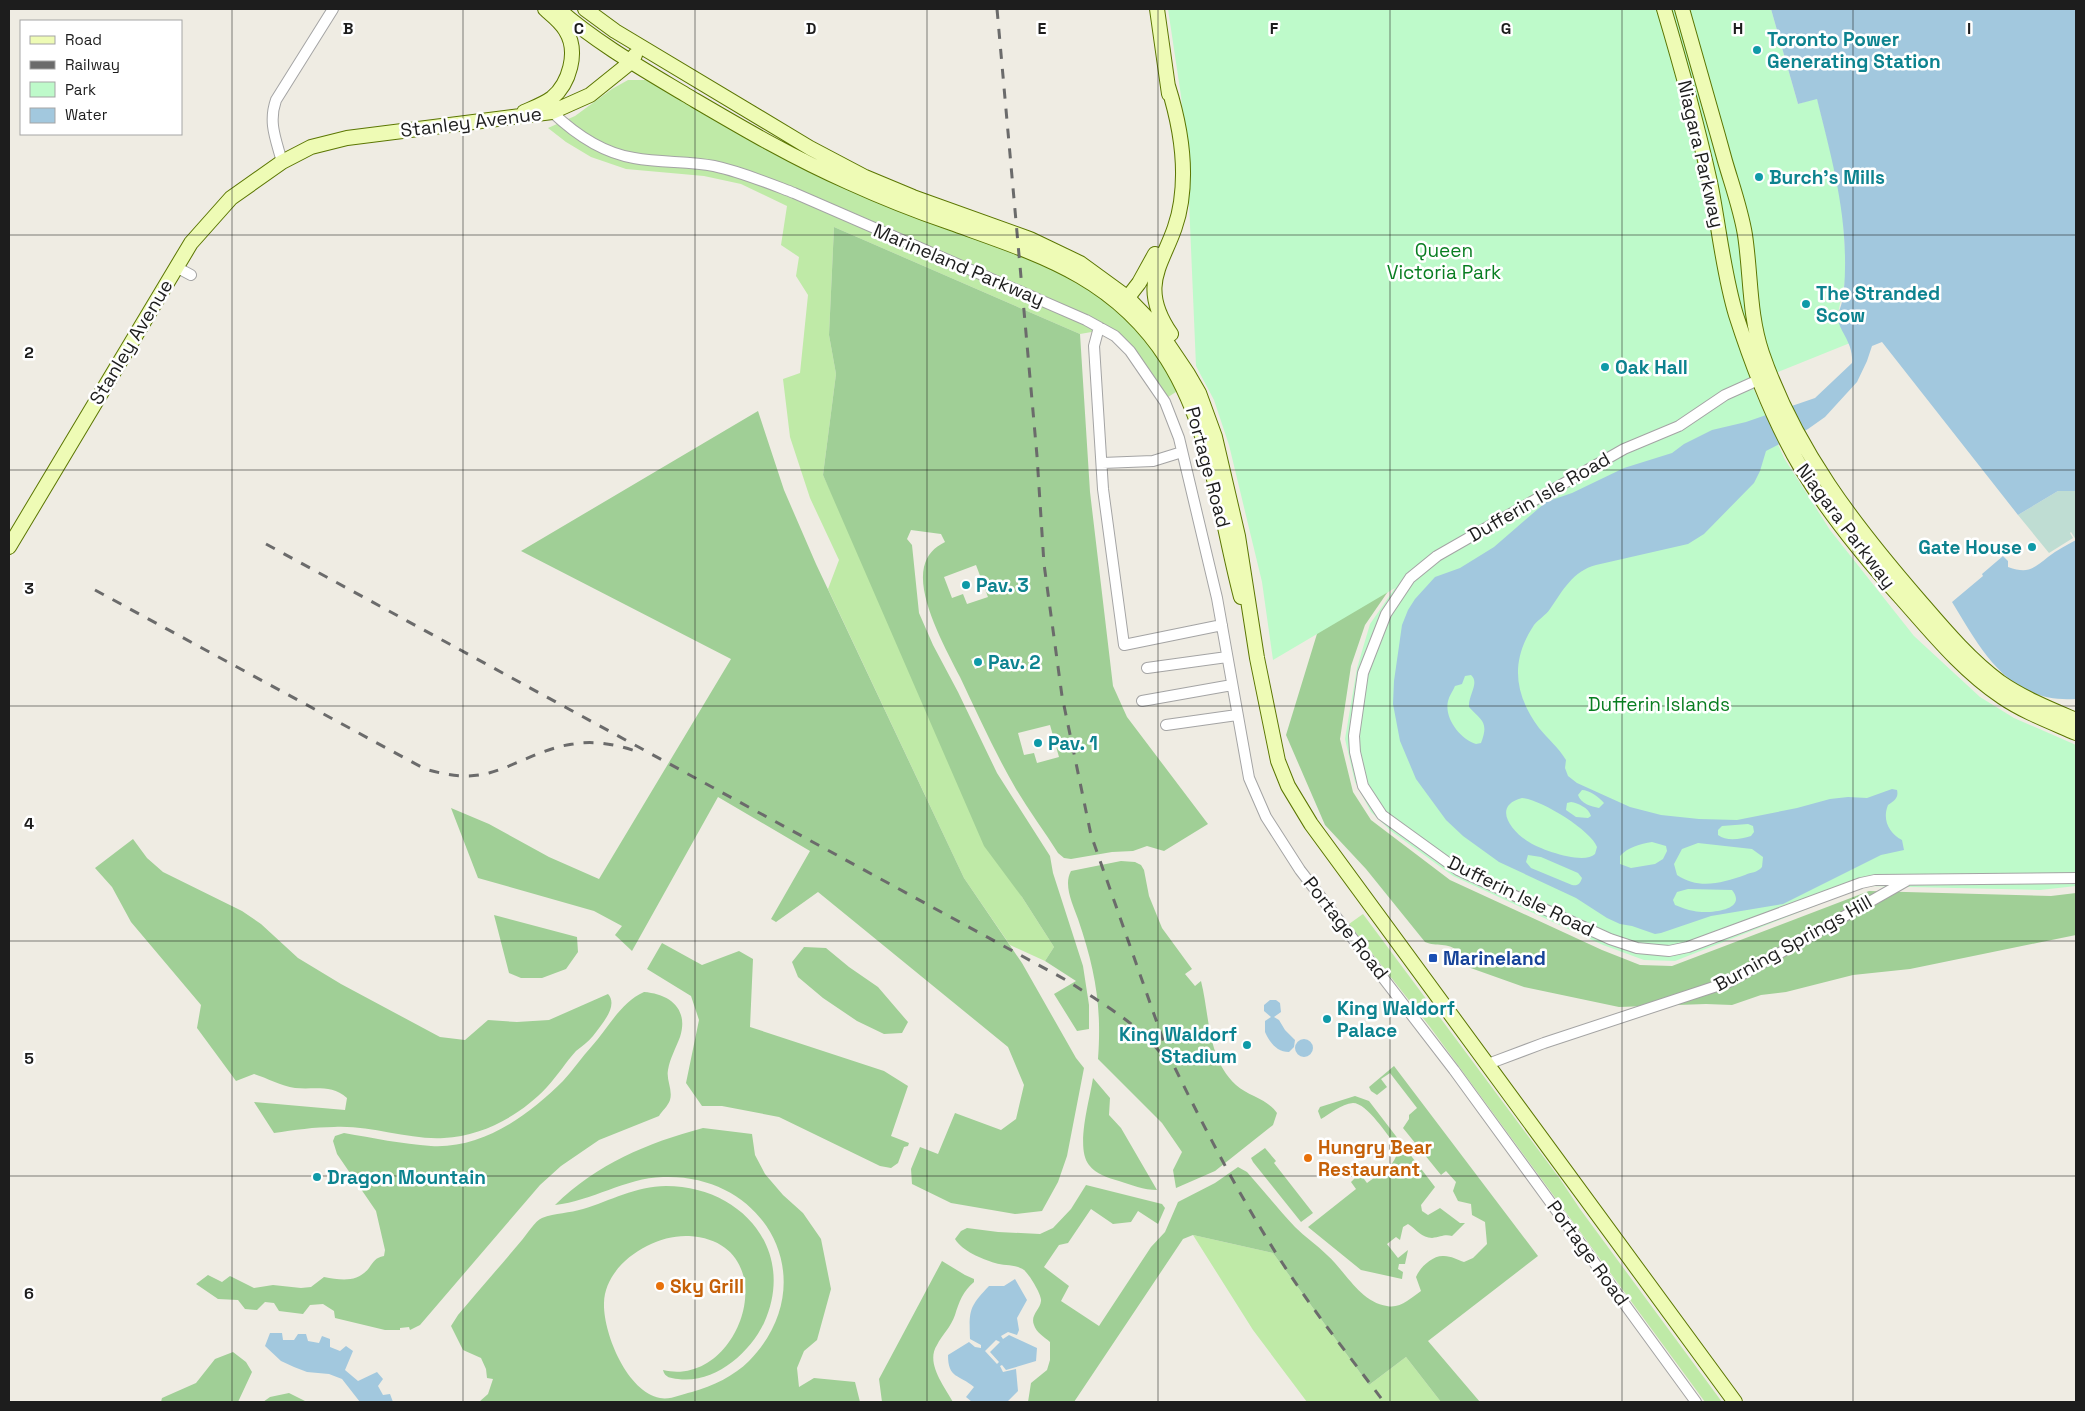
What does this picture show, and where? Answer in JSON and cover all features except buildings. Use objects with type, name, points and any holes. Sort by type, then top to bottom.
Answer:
[{"type":"main road","points":[[510,118],[551,99],[561,88],[569,72],[572,49],[567,32],[545,9]]},
{"type":"main road","name":"Marineland Parkway","points":[[558,9],[577,26],[631,62],[793,156],[907,207],[1044,257],[1125,302]]},
{"type":"main road","points":[[585,9],[615,31],[839,164],[913,197],[1048,247],[1080,263],[1125,302],[1148,269],[1158,249],[1168,224],[1173,202],[1176,167],[1175,144],[1157,9]]},
{"type":"main road","name":"Niagara Parkway","points":[[1664,9],[1710,181],[1732,302],[1764,377],[1819,495],[1894,591],[1959,661],[2003,698],[2036,716],[2076,733]]},
{"type":"main road","name":"Niagara Parkway","points":[[1682,9],[1745,234],[1752,314],[1764,377]]},
{"type":"main road","name":"Stanley Avenue","points":[[9,547],[191,243],[231,198],[282,162],[311,147],[347,138],[552,112],[590,95],[631,62],[640,46]]},
{"type":"main road","points":[[1168,86],[1179,124],[1183,185],[1178,219],[1168,248],[1155,276],[1154,296],[1160,315],[1189,360],[1215,412],[1229,463],[1233,511]]},
{"type":"main road","name":"Portage Road","points":[[1125,302],[1169,343],[1198,393],[1214,437],[1233,511],[1257,658],[1278,761],[1294,797],[1311,824],[1735,1402]]},
{"type":"main road","name":"Portage Road","points":[[1125,302],[1160,349],[1179,379],[1195,413],[1208,458],[1233,567],[1257,658]]},
{"type":"main road","name":"Niagara Parkway","points":[[1796,444],[1854,522],[1908,588],[1968,653],[1993,676],[2019,694],[2076,720]]},
{"type":"street","points":[[282,162],[271,113],[276,100],[333,9]]},
{"type":"street","name":"Marineland Parkway","points":[[552,112],[574,131],[613,153],[636,159],[697,163],[750,176],[794,193],[1086,320],[1115,336],[1130,351],[1165,402],[1182,452],[1213,582]]},
{"type":"street","points":[[176,267],[191,275]]},
{"type":"street","points":[[1099,327],[1094,346],[1103,489],[1124,645],[1222,625]]},
{"type":"street","name":"Dufferin Isle Road","points":[[1764,377],[1725,395],[1679,426],[1624,449],[1437,556],[1410,578],[1386,614],[1363,673],[1354,736],[1355,752],[1363,786],[1382,815],[1458,870],[1610,939],[1637,948],[1669,951],[1688,947],[1861,883],[1875,880],[1909,879]]},
{"type":"street","points":[[1102,463],[1153,460],[1182,452]]},
{"type":"street","name":"Portage Road","points":[[1213,582],[1249,778],[1266,817],[1300,870],[1454,1070],[1696,1402]]},
{"type":"street","points":[[1147,668],[1227,658]]},
{"type":"street","points":[[1142,701],[1232,685]]},
{"type":"street","points":[[1166,725],[1237,715]]},
{"type":"street","name":"Burning Springs Hill","points":[[1488,1064],[1544,1043],[1728,982],[1909,879],[2076,878]]},
{"type":"green space","points":[[1168,9],[1771,9],[1798,104],[1817,98],[1834,165],[1842,206],[1845,250],[1845,281],[1837,318],[1850,343],[1751,383],[1784,458],[1830,530],[1914,636],[1980,697],[2014,718],[2076,745],[2076,886],[2040,890],[1866,886],[1675,961],[1644,960],[1603,945],[1453,876],[1391,831],[1371,812],[1355,782],[1345,739],[1357,668],[1370,624],[1395,588],[1273,660],[1262,582],[1229,445],[1214,400],[1196,366],[1187,154],[1181,96]]},
{"type":"green space","points":[[628,80],[645,80],[660,84],[765,147],[1025,253],[1093,290],[1128,319],[1158,354],[1179,390],[1165,399],[1109,329],[1080,334],[834,227],[829,335],[836,374],[823,475],[1022,897],[1054,947],[1045,961],[1010,945],[964,878],[828,589],[839,560],[810,498],[790,437],[783,379],[800,373],[808,295],[796,276],[799,257],[781,245],[787,206],[741,184],[704,176],[626,169],[591,157],[566,142],[548,128],[575,116],[612,89]]},
{"type":"green space","points":[[834,227],[1080,334],[1090,492],[1113,686],[1127,717],[1208,824],[1164,851],[1147,846],[1133,851],[1112,852],[1071,859],[1064,858],[1058,853],[1021,797],[1001,762],[934,623],[925,593],[924,567],[927,558],[932,552],[945,542],[941,534],[911,530],[907,539],[912,545],[919,613],[933,645],[997,773],[1050,856],[1053,873],[1083,966],[1089,1005],[1089,1029],[1077,1031],[1054,994],[1076,981],[1045,961],[1054,947],[1022,897],[984,846],[823,475],[836,374],[829,335]],"holes":[[[976,565],[988,597],[967,604],[963,594],[952,598],[944,577]],[[981,655],[985,665],[975,669],[971,659]],[[1050,725],[1059,757],[1037,763],[1034,753],[1024,755],[1018,733]]]},
{"type":"green space","points":[[758,411],[784,490],[816,564],[964,878],[1022,963],[1076,1058],[1084,1068],[1067,1156],[1058,1182],[1042,1211],[1015,1214],[951,1203],[912,1184],[911,1169],[920,1147],[938,1154],[955,1113],[1001,1130],[1016,1119],[1024,1085],[1008,1047],[818,892],[776,922],[771,919],[810,851],[718,797],[632,951],[615,935],[622,926],[594,911],[478,878],[451,808],[489,824],[549,857],[599,879],[731,659],[521,551]]},
{"type":"green space","points":[[1402,571],[1365,625],[1351,666],[1340,739],[1353,792],[1371,820],[1450,880],[1602,950],[1640,965],[1672,966],[1869,891],[2051,896],[2076,893],[2076,935],[1910,969],[1853,975],[1786,992],[1761,995],[1732,1005],[1619,1007],[1524,987],[1465,966],[1454,948],[1425,942],[1366,869],[1325,825],[1286,735],[1320,624]]},
{"type":"green space","points":[[133,839],[147,858],[163,872],[242,911],[261,924],[298,958],[341,984],[440,1037],[465,1040],[488,1020],[517,1022],[549,1020],[608,994],[611,999],[610,1010],[593,1036],[576,1051],[537,1097],[513,1115],[487,1128],[473,1133],[444,1138],[416,1137],[348,1127],[312,1128],[274,1133],[254,1102],[345,1110],[347,1098],[329,1089],[290,1087],[254,1074],[236,1081],[197,1028],[201,1005],[131,922],[112,887],[95,868]]},
{"type":"green space","points":[[1121,861],[1135,862],[1141,865],[1144,870],[1149,896],[1162,928],[1192,969],[1185,974],[1195,986],[1201,981],[1211,1036],[1220,1062],[1227,1074],[1241,1089],[1268,1104],[1277,1113],[1273,1125],[1215,1171],[1176,1188],[1173,1170],[1182,1152],[1162,1123],[1098,1059],[1099,1022],[1093,971],[1068,889],[1071,871]]},
{"type":"green space","points":[[1363,914],[1560,1179],[1722,1402],[1705,1402],[1430,1027],[1349,924]]},
{"type":"green space","points":[[494,915],[577,937],[578,952],[566,969],[542,978],[521,978],[509,973]]},
{"type":"green space","points":[[662,943],[702,965],[739,951],[753,959],[750,1027],[884,1071],[908,1086],[891,1136],[909,1143],[908,1146],[904,1147],[898,1163],[891,1168],[880,1166],[779,1117],[722,1106],[702,1106],[686,1083],[699,1020],[691,996],[647,969]]},
{"type":"green space","points":[[804,947],[826,948],[878,987],[908,1022],[902,1033],[884,1034],[857,1021],[823,998],[798,977],[792,962]]},
{"type":"green space","points":[[644,992],[653,993],[669,1000],[675,1005],[682,1018],[680,1037],[668,1070],[671,1096],[668,1104],[659,1116],[599,1140],[561,1166],[540,1185],[420,1325],[410,1330],[409,1327],[400,1328],[400,1330],[385,1330],[335,1318],[334,1311],[323,1304],[310,1305],[303,1314],[279,1311],[274,1303],[265,1302],[257,1310],[245,1309],[238,1300],[218,1299],[196,1284],[208,1275],[222,1282],[230,1276],[254,1288],[273,1285],[301,1288],[311,1287],[324,1277],[348,1279],[364,1273],[375,1260],[384,1256],[385,1250],[376,1211],[337,1154],[333,1141],[335,1136],[344,1133],[398,1142],[450,1146],[486,1136],[519,1118],[549,1094],[567,1077],[628,1002]]},
{"type":"green space","points":[[1394,1066],[1538,1256],[1428,1341],[1480,1402],[1441,1402],[1406,1357],[1369,1385],[1273,1253],[1193,1235],[1183,1239],[1074,1402],[1028,1402],[1031,1383],[1047,1370],[1050,1360],[1050,1342],[1036,1330],[1033,1321],[1041,1298],[1032,1280],[1024,1270],[978,1257],[967,1251],[955,1239],[961,1231],[967,1228],[1040,1234],[1053,1228],[1071,1209],[1086,1185],[1162,1204],[1165,1208],[1158,1224],[1138,1211],[1131,1222],[1113,1224],[1091,1209],[1068,1243],[1059,1245],[1044,1267],[1069,1286],[1061,1301],[1099,1326],[1151,1247],[1165,1232],[1178,1202],[1215,1183],[1238,1167],[1247,1172],[1295,1227],[1334,1262],[1361,1293],[1377,1303],[1392,1307],[1396,1306],[1421,1291],[1416,1277],[1424,1266],[1436,1257],[1447,1256],[1464,1262],[1473,1258],[1487,1244],[1485,1222],[1472,1215],[1471,1204],[1458,1201],[1453,1191],[1456,1182],[1446,1171],[1441,1175],[1403,1128],[1409,1119],[1409,1115],[1417,1108],[1390,1073],[1381,1079],[1387,1087],[1377,1095],[1369,1087]]},
{"type":"green space","points":[[1093,1078],[1110,1098],[1109,1115],[1121,1128],[1157,1190],[1138,1187],[1107,1177],[1095,1171],[1089,1165],[1085,1157],[1083,1136]]},
{"type":"green space","points":[[1355,1096],[1369,1101],[1435,1187],[1421,1205],[1422,1211],[1428,1215],[1440,1208],[1460,1223],[1465,1223],[1452,1236],[1445,1235],[1432,1238],[1422,1235],[1408,1224],[1403,1227],[1400,1240],[1396,1237],[1387,1244],[1398,1258],[1408,1250],[1405,1264],[1399,1264],[1398,1269],[1403,1272],[1402,1279],[1361,1270],[1308,1227],[1356,1189],[1351,1182],[1358,1175],[1361,1175],[1367,1183],[1388,1168],[1395,1159],[1397,1147],[1371,1114],[1359,1104],[1344,1105],[1321,1119],[1318,1111],[1320,1107]]},
{"type":"green space","points":[[703,1128],[752,1134],[755,1155],[765,1174],[783,1195],[803,1213],[821,1239],[831,1289],[817,1340],[804,1351],[797,1368],[799,1387],[814,1378],[855,1382],[860,1402],[479,1402],[488,1394],[493,1379],[487,1378],[486,1369],[481,1358],[463,1350],[451,1326],[458,1315],[539,1220],[552,1215],[583,1209],[644,1188],[666,1186],[693,1189],[718,1197],[739,1210],[756,1227],[767,1248],[773,1271],[772,1296],[764,1323],[757,1335],[740,1356],[729,1365],[705,1377],[678,1379],[665,1375],[663,1370],[691,1370],[714,1358],[732,1338],[743,1312],[745,1286],[738,1262],[720,1244],[689,1236],[661,1240],[633,1254],[622,1264],[606,1289],[605,1315],[608,1330],[619,1360],[637,1385],[648,1393],[660,1398],[672,1398],[708,1387],[730,1376],[749,1361],[771,1331],[782,1299],[783,1267],[774,1238],[756,1213],[731,1193],[700,1181],[663,1177],[635,1181],[569,1203],[555,1205],[588,1178],[624,1157],[662,1141]]},
{"type":"green space","points":[[1265,1148],[1276,1161],[1274,1163],[1313,1213],[1301,1222],[1251,1158]]},
{"type":"green space","points":[[1193,1235],[1273,1253],[1369,1385],[1406,1357],[1441,1402],[1307,1402],[1253,1330]]},
{"type":"green space","points":[[942,1261],[974,1279],[974,1282],[962,1297],[949,1327],[934,1352],[933,1359],[938,1375],[953,1402],[882,1402],[879,1379]]},
{"type":"green space","points":[[233,1352],[246,1362],[252,1372],[238,1402],[161,1402],[162,1398],[196,1383],[215,1359]]},
{"type":"green space","points":[[289,1393],[307,1402],[263,1402],[270,1397]]},
{"type":"shaded area","points":[[2058,491],[2076,491],[2076,540],[2071,532],[2073,538],[2049,553],[2018,515]]},
{"type":"water","points":[[1771,9],[2076,9],[2076,491],[2058,491],[2018,515],[1882,342],[1872,346],[1857,382],[1825,417],[1808,429],[1766,451],[1754,483],[1704,534],[1688,544],[1596,565],[1581,572],[1569,582],[1548,611],[1534,625],[1526,638],[1518,664],[1518,677],[1524,703],[1539,728],[1566,760],[1565,768],[1568,776],[1577,783],[1630,807],[1661,815],[1737,820],[1797,808],[1830,799],[1848,797],[1867,798],[1892,789],[1897,790],[1897,797],[1888,805],[1886,821],[1893,834],[1902,840],[1904,850],[1881,855],[1783,904],[1711,916],[1655,934],[1620,924],[1607,918],[1576,898],[1499,862],[1463,836],[1446,820],[1416,779],[1400,741],[1393,704],[1394,681],[1402,625],[1415,599],[1435,577],[1460,568],[1494,547],[1546,502],[1572,493],[1624,468],[1672,453],[1684,444],[1712,430],[1746,422],[1815,398],[1852,363],[1851,349],[1838,322],[1838,313],[1842,302],[1845,281],[1845,246],[1837,182],[1817,99],[1798,104]],"holes":[[[1471,675],[1474,685],[1469,707],[1483,722],[1484,730],[1481,743],[1476,744],[1464,738],[1448,714],[1449,697],[1455,686],[1462,684],[1465,676]],[[1582,790],[1585,790],[1594,794],[1604,803],[1599,808],[1587,804],[1578,795]],[[1522,798],[1552,809],[1575,824],[1593,840],[1597,847],[1595,854],[1582,858],[1572,857],[1535,845],[1523,838],[1511,826],[1506,813],[1508,807],[1513,802]],[[1571,802],[1586,808],[1591,816],[1588,818],[1576,817],[1566,810],[1567,803]],[[1748,824],[1753,826],[1754,832],[1751,836],[1730,839],[1718,835],[1718,830],[1722,826]],[[1652,842],[1666,846],[1667,851],[1663,859],[1655,864],[1631,868],[1620,864],[1620,856],[1623,853],[1630,848]],[[1698,843],[1752,849],[1763,857],[1762,867],[1758,870],[1711,884],[1685,880],[1677,875],[1674,864],[1682,849]],[[1528,855],[1541,857],[1578,873],[1582,878],[1577,885],[1572,885],[1531,868],[1526,862]],[[1688,889],[1732,890],[1736,897],[1735,903],[1724,910],[1700,912],[1675,905],[1673,900],[1677,892]]]},
{"type":"water","points":[[2076,540],[2076,699],[2053,698],[2033,693],[2015,683],[2000,671],[1975,639],[1952,602],[2003,556],[2008,561],[2008,567],[2021,570],[2030,569]]},
{"type":"water","points":[[1270,1000],[1276,1000],[1280,1003],[1281,1012],[1274,1017],[1279,1020],[1285,1030],[1295,1040],[1294,1047],[1289,1052],[1274,1046],[1265,1032],[1265,1021],[1271,1017],[1264,1011],[1264,1005]]},
{"type":"water","points":[[1304,1039],[1310,1042],[1313,1048],[1310,1054],[1304,1057],[1298,1054],[1295,1048],[1298,1042]]},
{"type":"water","points":[[1015,1279],[1027,1300],[1017,1318],[1019,1330],[1017,1335],[1008,1332],[1001,1336],[1003,1339],[1009,1335],[1037,1348],[1036,1361],[1006,1370],[1002,1365],[1000,1366],[1003,1372],[1016,1369],[1018,1391],[1007,1402],[972,1402],[966,1397],[974,1387],[952,1372],[948,1355],[969,1342],[975,1347],[981,1348],[981,1345],[970,1339],[970,1315],[974,1304],[989,1286],[1004,1286]],"holes":[[[996,1340],[1000,1342],[990,1352],[999,1362],[997,1364],[985,1351]]]},
{"type":"water","points":[[270,1333],[282,1333],[283,1340],[294,1340],[298,1334],[306,1334],[308,1341],[319,1343],[322,1336],[330,1339],[330,1347],[340,1351],[346,1346],[353,1351],[345,1370],[358,1381],[377,1372],[383,1379],[378,1386],[383,1395],[390,1394],[393,1402],[360,1402],[342,1379],[329,1374],[307,1372],[281,1361],[265,1346]]},
{"type":"railway","points":[[997,9],[1037,456],[1044,564],[1062,696],[1091,835],[1168,1054],[1208,1134],[1283,1264],[1384,1402]]},
{"type":"railway","points":[[266,544],[1066,980],[1122,1017],[1147,1038],[1168,1063]]},
{"type":"railway","points":[[95,590],[425,769],[457,776],[481,775],[499,770],[551,749],[582,743],[607,744],[641,753]]},
{"type":"place","name":"Toronto Power Generating Station","points":[[1757,50]]},
{"type":"place","name":"Burch’s Mills","points":[[1759,177]]},
{"type":"place","name":"The Stranded Scow","points":[[1806,304]]},
{"type":"place","name":"Oak Hall","points":[[1605,367]]},
{"type":"place","name":"Gate House","points":[[2032,547]]},
{"type":"place","name":"Pav. 3","points":[[966,585]]},
{"type":"place","name":"Pav. 2","points":[[978,662]]},
{"type":"place","name":"Pav. 1","points":[[1038,743]]},
{"type":"place","name":"Marineland","points":[[1433,958]]},
{"type":"place","name":"King Waldorf Palace","points":[[1327,1019]]},
{"type":"place","name":"King Waldorf Stadium","points":[[1247,1045]]},
{"type":"place","name":"Hungry Bear Restaurant","points":[[1308,1158]]},
{"type":"place","name":"Dragon Mountain","points":[[317,1177]]},
{"type":"place","name":"Sky Grill","points":[[660,1286]]},
{"type":"park label","name":"Queen Victoria Park","points":[[1444,261]]},
{"type":"park label","name":"Dufferin Islands","points":[[1659,704]]}]
